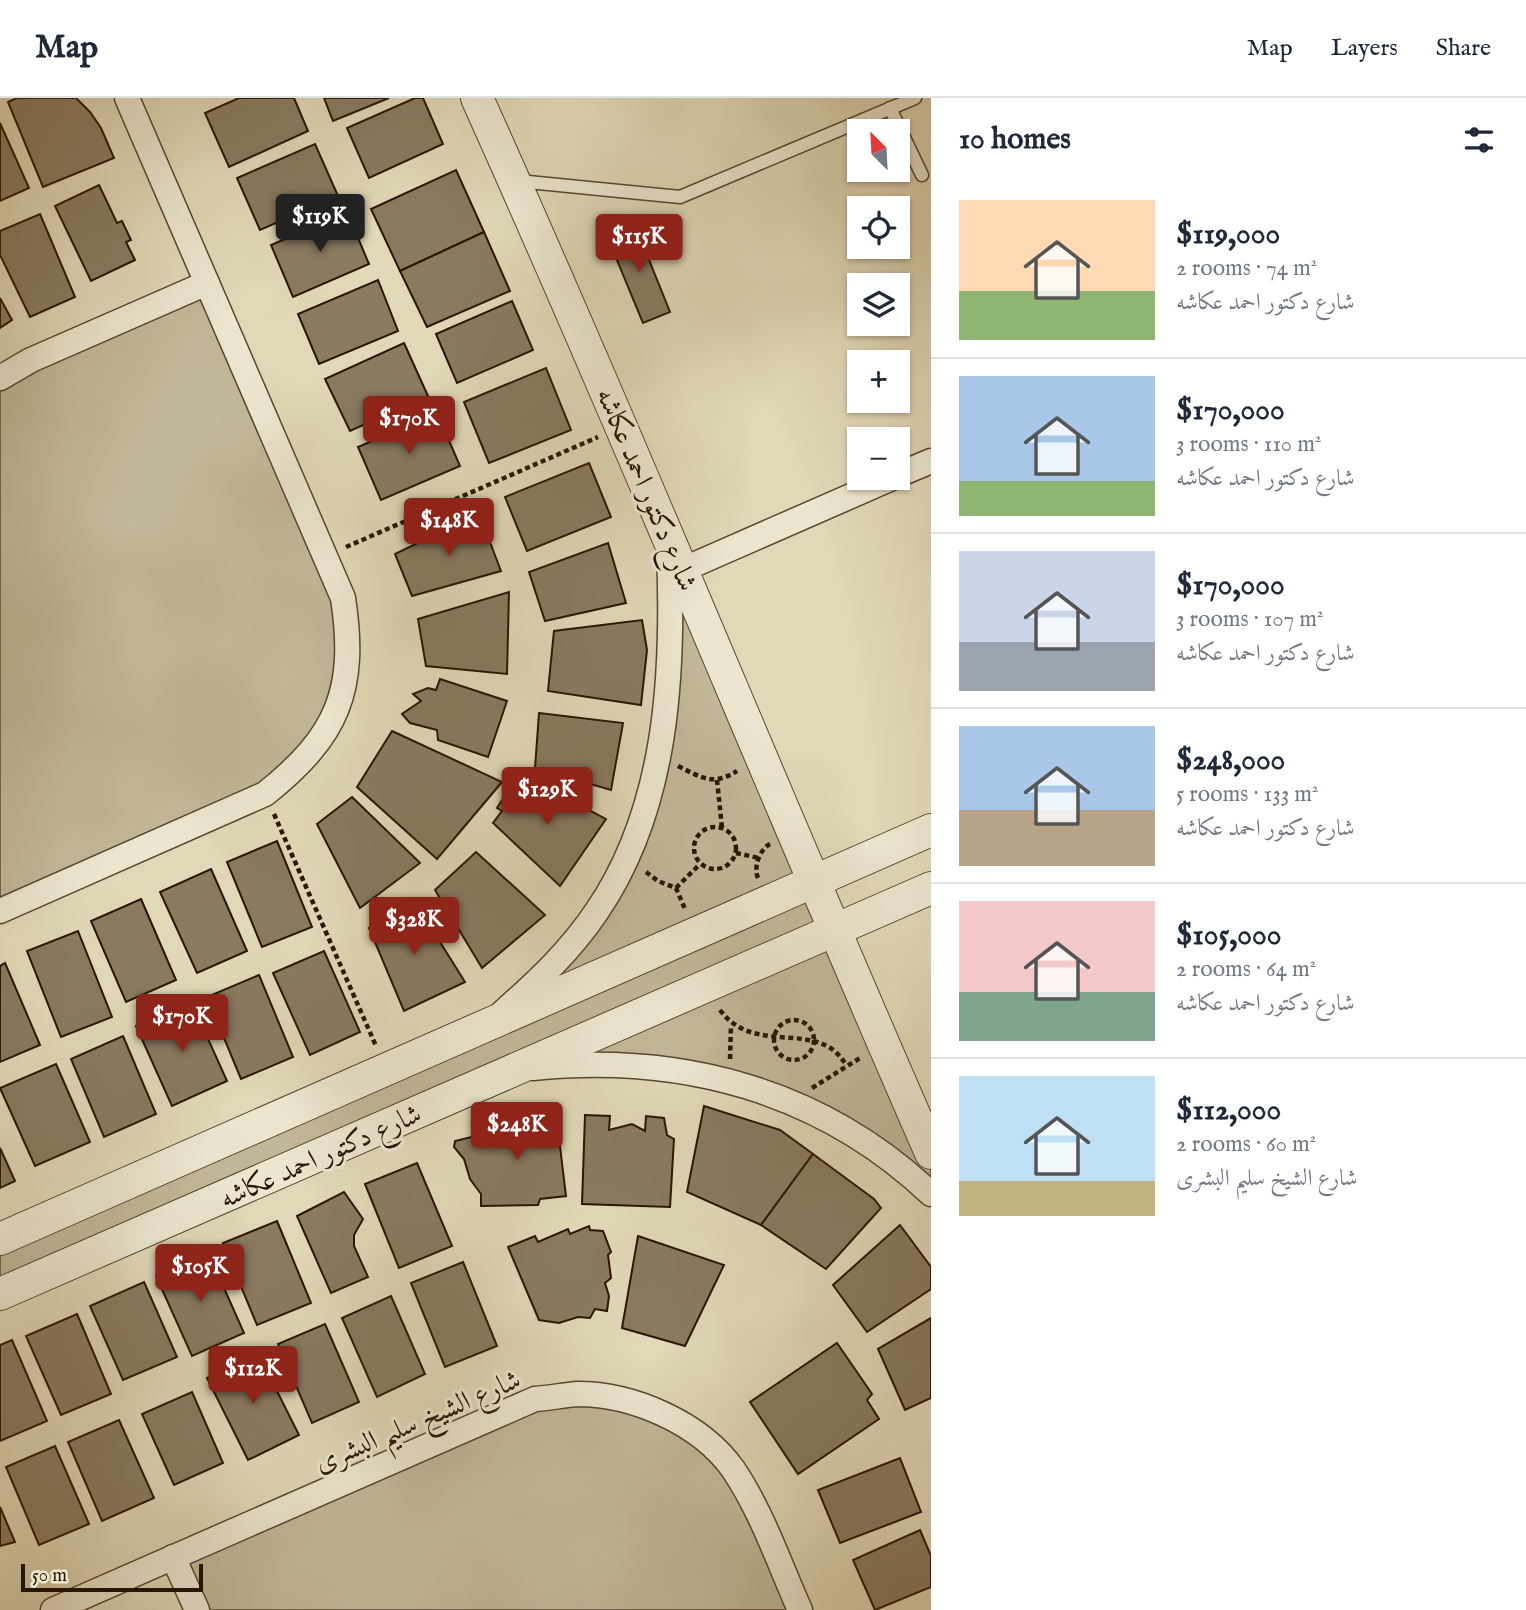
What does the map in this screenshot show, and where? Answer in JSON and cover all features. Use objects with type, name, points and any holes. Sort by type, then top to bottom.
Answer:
[{"type":"street","points":[[0,911],[265,794],[301,765],[321,738],[344,687],[349,643],[343,598],[127,98]]},
{"type":"street","name":"شارع دكتور احمد عكاشه","points":[[477,98],[622,426],[833,931],[931,1153]]},
{"type":"street","points":[[0,378],[31,360],[207,283]]},
{"type":"street","points":[[910,470],[931,461]]},
{"type":"street","points":[[682,570],[865,490]]},
{"type":"street","points":[[493,1021],[550,970],[598,910],[635,841],[659,755],[667,691],[671,614],[668,536]]},
{"type":"street","name":"شارع دكتور احمد عكاشه","points":[[0,1239],[931,830]]},
{"type":"street","name":"شارع دكتور احمد عكاشه","points":[[0,1294],[931,888]]},
{"type":"street","points":[[515,1070],[585,1063],[656,1066],[729,1080],[797,1105],[853,1134],[911,1175],[931,1194]]},
{"type":"street","points":[[234,1136],[255,1183]]},
{"type":"street","name":"شارع الشيخ سليم البشرى","points":[[53,1610],[535,1399],[578,1394],[620,1399],[661,1413],[707,1443],[731,1466],[754,1504],[800,1610]]},
{"type":"street","points":[[173,1558],[197,1610]]},
{"type":"lane","points":[[514,181],[680,197],[915,98]]},
{"type":"lane","points":[[890,108],[922,175]]},
{"type":"path","points":[[326,556],[622,426]]},
{"type":"path","points":[[659,755],[699,777],[717,780],[760,756]]},
{"type":"path","points":[[717,780],[722,828]]},
{"type":"path","points":[[265,794],[386,1069]]},
{"type":"path","points":[[708,828],[722,828],[732,835],[736,853],[729,864],[718,869],[700,864],[694,851],[696,837],[708,828]]},
{"type":"path","points":[[767,902],[755,872],[759,859],[764,847],[792,832]]},
{"type":"path","points":[[736,853],[759,859]]},
{"type":"path","points":[[626,857],[658,881],[676,888],[693,934]]},
{"type":"path","points":[[676,888],[700,864]]},
{"type":"path","points":[[704,987],[731,1025],[729,1080]]},
{"type":"path","points":[[798,1020],[809,1027],[814,1040],[806,1056],[793,1060],[777,1051],[774,1038],[785,1022],[798,1020]]},
{"type":"path","points":[[731,1025],[774,1038],[820,1040],[840,1054],[846,1065]]},
{"type":"path","points":[[797,1105],[814,1085],[846,1065],[884,1047]]},
{"type":"shaded area","points":[[207,283],[326,556],[344,687],[301,765],[0,911],[0,378]]},
{"type":"shaded area","points":[[668,536],[931,1153],[931,1194],[911,1175],[729,1080],[515,1070],[0,1294],[0,1239],[493,1021],[598,910],[657,767]]},
{"type":"shaded area","points":[[535,1399],[620,1399],[731,1467],[800,1610],[198,1610],[173,1557]]},
{"type":"building","points":[[17,98],[76,98],[101,128],[114,158],[43,187],[8,102]]},
{"type":"building","points":[[239,98],[294,98],[308,131],[229,167],[205,113]]},
{"type":"building","points":[[324,98],[389,98],[333,121]]},
{"type":"building","points":[[415,98],[423,98],[443,144],[369,178],[347,128]]},
{"type":"building","points":[[0,123],[29,188],[0,201]]},
{"type":"building","points":[[315,144],[338,196],[260,230],[237,178]]},
{"type":"building","points":[[456,170],[484,232],[400,271],[371,209]]},
{"type":"building","points":[[99,185],[117,223],[122,221],[131,240],[126,242],[135,260],[91,281],[55,206]]},
{"type":"building","points":[[347,212],[369,264],[293,297],[271,245]]},
{"type":"building","points":[[40,214],[75,297],[30,317],[0,255],[0,231]]},
{"type":"building","points":[[635,225],[670,312],[643,323],[607,236]]},
{"type":"building","points":[[484,232],[510,291],[427,327],[400,271]]},
{"type":"building","points":[[378,280],[398,331],[319,364],[298,314]]},
{"type":"building","points":[[0,298],[12,320],[0,328]]},
{"type":"building","points":[[512,301],[533,350],[457,383],[436,334]]},
{"type":"building","points":[[404,343],[428,396],[350,431],[325,379]]},
{"type":"building","points":[[546,368],[571,430],[489,463],[464,402]]},
{"type":"building","points":[[437,413],[460,466],[381,500],[358,447]]},
{"type":"building","points":[[589,463],[611,517],[527,551],[505,497]]},
{"type":"building","points":[[479,513],[501,571],[412,596],[395,554]]},
{"type":"building","points":[[608,543],[626,603],[545,621],[529,572]]},
{"type":"building","points":[[509,592],[507,674],[426,666],[418,619]]},
{"type":"building","points":[[642,620],[647,650],[641,705],[548,691],[554,631]]},
{"type":"building","points":[[440,679],[507,701],[488,757],[438,740],[437,730],[410,723],[402,714],[421,701],[413,694],[428,688],[436,690]]},
{"type":"building","points":[[539,713],[623,723],[611,790],[535,768]]},
{"type":"building","points":[[392,731],[502,782],[437,859],[357,787]]},
{"type":"building","points":[[523,775],[606,819],[560,886],[493,823],[502,811],[497,808],[510,788],[514,790]]},
{"type":"building","points":[[352,797],[420,863],[360,908],[317,824]]},
{"type":"building","points":[[277,841],[312,927],[262,947],[227,862]]},
{"type":"building","points":[[476,852],[545,915],[482,968],[435,890]]},
{"type":"building","points":[[211,869],[247,951],[197,973],[160,892]]},
{"type":"building","points":[[141,899],[176,980],[126,1002],[91,921]]},
{"type":"building","points":[[415,902],[465,982],[404,1011],[369,928]]},
{"type":"building","points":[[78,931],[112,1017],[61,1037],[27,951]]},
{"type":"building","points":[[324,951],[360,1032],[310,1055],[273,973]]},
{"type":"building","points":[[5,963],[40,1045],[0,1062],[0,966]]},
{"type":"building","points":[[259,975],[293,1057],[241,1079],[207,997]]},
{"type":"building","points":[[191,1001],[227,1081],[172,1106],[136,1026]]},
{"type":"building","points":[[123,1036],[156,1114],[104,1137],[71,1059]]},
{"type":"building","points":[[56,1064],[90,1142],[35,1166],[0,1088]]},
{"type":"building","points":[[555,1105],[566,1196],[540,1199],[538,1205],[481,1206],[481,1194],[470,1179],[464,1159],[454,1147],[455,1141],[496,1131]]},
{"type":"building","points":[[704,1106],[780,1130],[813,1154],[761,1225],[687,1192]]},
{"type":"building","points":[[585,1115],[610,1116],[609,1130],[632,1124],[645,1131],[646,1116],[664,1118],[667,1135],[674,1139],[670,1207],[582,1204]]},
{"type":"building","points":[[0,1148],[15,1181],[0,1188]]},
{"type":"building","points":[[813,1154],[874,1199],[881,1208],[826,1269],[761,1225]]},
{"type":"building","points":[[417,1163],[452,1246],[399,1268],[365,1184]]},
{"type":"building","points":[[344,1192],[363,1219],[354,1235],[354,1246],[368,1277],[331,1293],[297,1216]]},
{"type":"building","points":[[277,1221],[311,1303],[257,1325],[223,1243]]},
{"type":"building","points":[[900,1225],[931,1267],[931,1289],[867,1332],[833,1285]]},
{"type":"building","points":[[589,1226],[590,1230],[603,1231],[611,1252],[608,1255],[611,1278],[605,1283],[609,1296],[607,1311],[595,1309],[590,1318],[578,1317],[559,1323],[539,1320],[508,1247],[535,1236],[538,1242],[568,1229],[570,1234]]},
{"type":"building","points":[[638,1236],[724,1265],[685,1346],[622,1328]]},
{"type":"building","points":[[208,1252],[244,1333],[192,1356],[156,1276]]},
{"type":"building","points":[[463,1262],[497,1346],[445,1367],[411,1283]]},
{"type":"building","points":[[144,1282],[177,1357],[123,1380],[90,1306]]},
{"type":"building","points":[[391,1296],[425,1374],[377,1397],[342,1318]]},
{"type":"building","points":[[77,1314],[111,1394],[61,1415],[26,1336]]},
{"type":"building","points":[[931,1318],[931,1398],[905,1410],[878,1349]]},
{"type":"building","points":[[325,1324],[359,1402],[312,1423],[278,1344]]},
{"type":"building","points":[[12,1340],[47,1421],[0,1441],[0,1345]]},
{"type":"building","points":[[837,1343],[872,1394],[867,1400],[879,1419],[798,1474],[750,1402]]},
{"type":"building","points":[[258,1353],[299,1435],[248,1460],[207,1378]]},
{"type":"building","points":[[192,1392],[223,1463],[174,1485],[142,1414]]},
{"type":"building","points":[[119,1420],[154,1498],[102,1521],[68,1442]]},
{"type":"building","points":[[55,1446],[89,1524],[39,1545],[6,1467]]},
{"type":"building","points":[[900,1458],[921,1512],[840,1543],[818,1490]]},
{"type":"building","points":[[0,1507],[15,1542],[0,1546]]},
{"type":"building","points":[[920,1530],[931,1556],[931,1587],[875,1610],[853,1560]]}]
